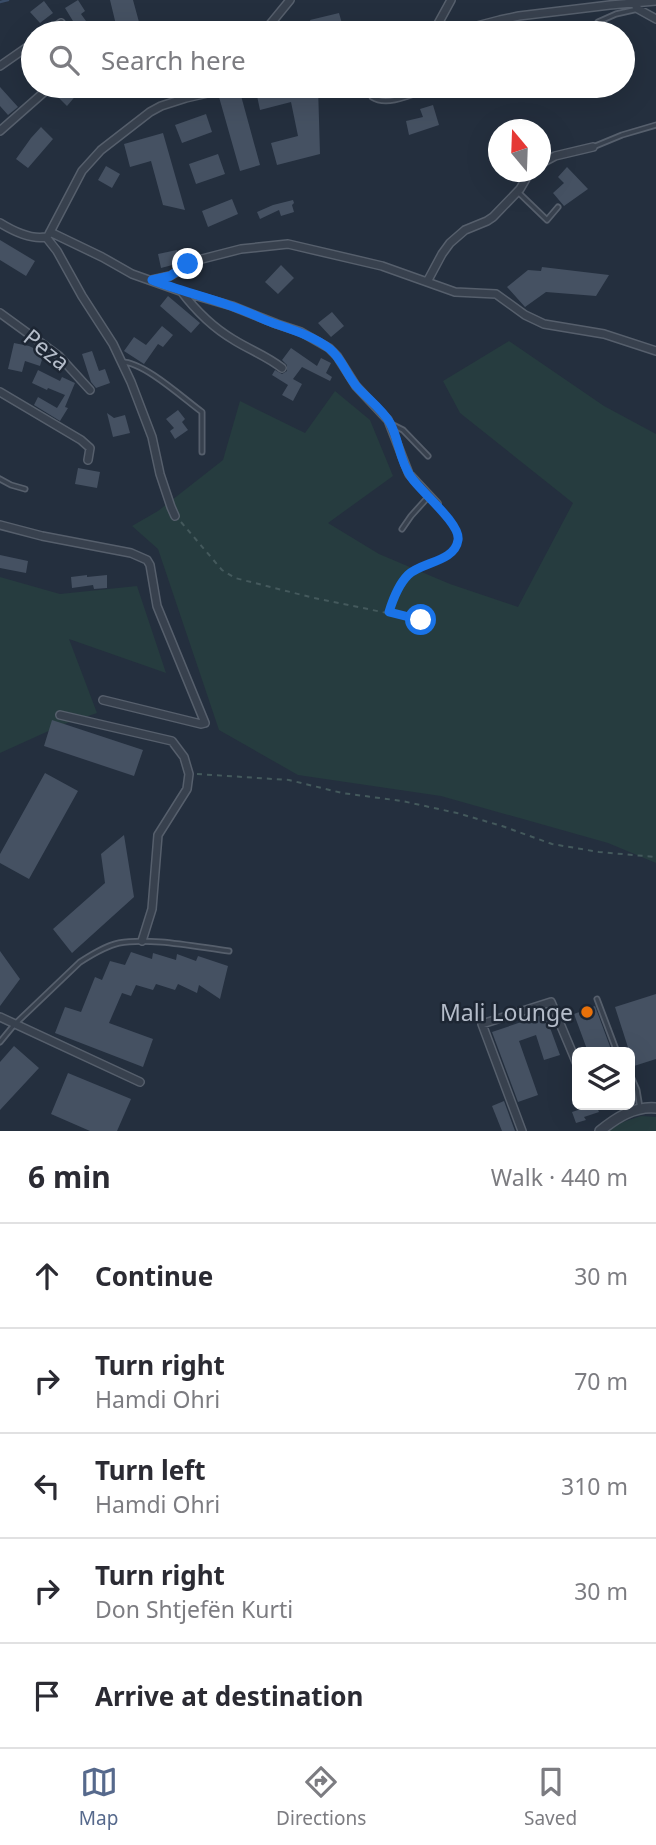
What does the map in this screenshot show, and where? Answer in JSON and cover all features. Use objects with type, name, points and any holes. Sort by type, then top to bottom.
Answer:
[{"type":"street","points":[[273,21],[290,0]]},
{"type":"street","points":[[440,21],[451,0]]},
{"type":"street","points":[[496,21],[519,16],[635,6],[656,1]]},
{"type":"street","points":[[635,6],[656,19]]},
{"type":"street","points":[[0,66],[21,51]]},
{"type":"street","points":[[0,131],[37,98]]},
{"type":"street","points":[[0,223],[14,232],[40,238],[48,234],[82,171],[101,150],[150,112],[185,98]]},
{"type":"street","points":[[551,158],[593,148]]},
{"type":"street","points":[[427,282],[442,254],[458,235],[487,221],[518,192],[524,182]]},
{"type":"street","points":[[48,234],[102,257],[132,274],[295,329],[329,348],[356,386],[391,424],[409,474],[436,503]]},
{"type":"street","points":[[48,234],[122,362],[152,437],[160,474],[175,516]]},
{"type":"street","points":[[152,280],[170,276],[198,260],[241,249],[288,244],[382,266],[455,292],[496,294],[525,315],[544,324],[604,334],[656,351]]},
{"type":"street","points":[[180,291],[215,328],[282,368]]},
{"type":"street","name":"Peza","points":[[0,313],[59,356],[90,390]]},
{"type":"street","points":[[0,392],[81,440],[90,448],[88,460]]},
{"type":"street","points":[[0,524],[52,538],[131,553],[141,556],[150,565],[157,606],[205,723],[103,699]]},
{"type":"street","points":[[60,715],[172,741],[184,757],[189,774],[187,789],[158,835],[152,909],[142,941]]},
{"type":"street","points":[[522,1131],[482,1024],[551,1002],[572,1051]]},
{"type":"street","points":[[0,1017],[140,1082]]},
{"type":"street","points":[[600,1131],[619,1117],[640,1108],[656,1108]]},
{"type":"lane","points":[[600,21],[635,6]]},
{"type":"lane","points":[[374,98],[381,101],[399,98]]},
{"type":"lane","points":[[593,148],[622,135],[656,125]]},
{"type":"lane","points":[[518,192],[547,220],[558,207]]},
{"type":"lane","points":[[122,362],[135,365],[202,412],[202,452]]},
{"type":"lane","points":[[391,424],[403,430],[428,456]]},
{"type":"lane","points":[[0,479],[25,489]]},
{"type":"lane","points":[[402,529],[429,496]]},
{"type":"lane","points":[[0,1042],[14,1025],[80,962],[117,943],[142,941],[229,951]]},
{"type":"lane","points":[[597,999],[615,1047]]},
{"type":"lane","points":[[635,1085],[640,1108]]},
{"type":"path","points":[[389,612],[393,598],[406,576],[455,549],[458,533],[436,503]]},
{"type":"path","points":[[175,516],[222,570],[234,578],[289,593],[421,620]]},
{"type":"path","points":[[189,774],[289,780],[342,793],[457,813],[552,844],[599,852],[656,857]]},
{"type":"green space","points":[[509,341],[604,406],[656,434],[656,863],[608,843],[441,796],[298,775],[219,730],[158,549],[132,526],[158,511],[223,460],[240,401],[305,433],[335,391],[370,420],[393,476],[328,523],[379,554],[450,584],[518,607],[573,503],[460,413],[443,381]]},
{"type":"green space","points":[[0,577],[60,594],[137,586],[166,673],[69,639],[97,713],[64,724],[0,753]]},
{"type":"green space","points":[[641,1116],[656,1117],[656,1131],[605,1131],[617,1124]]},
{"type":"building","points":[[78,0],[85,11],[81,14],[86,21],[73,21],[65,8]]},
{"type":"building","points":[[110,0],[133,0],[139,21],[115,21]]},
{"type":"building","points":[[44,1],[53,13],[38,21],[30,12]]},
{"type":"building","points":[[339,13],[341,21],[310,21]]},
{"type":"building","points":[[0,87],[18,107],[8,115],[0,106]]},
{"type":"building","points":[[59,98],[74,98],[67,106]]},
{"type":"building","points":[[219,98],[242,98],[260,165],[240,171]]},
{"type":"building","points":[[257,98],[318,98],[320,154],[277,165],[271,143],[298,136],[291,102],[260,110]]},
{"type":"building","points":[[433,105],[439,125],[409,135],[406,121],[423,117],[420,109]]},
{"type":"building","points":[[206,114],[212,132],[182,143],[175,125]]},
{"type":"building","points":[[41,127],[53,139],[28,168],[16,159]]},
{"type":"building","points":[[163,133],[185,210],[163,205],[151,161],[130,167],[124,144]]},
{"type":"building","points":[[218,154],[225,174],[196,184],[189,164]]},
{"type":"building","points":[[106,166],[120,174],[112,188],[98,180]]},
{"type":"building","points":[[567,167],[588,189],[564,206],[553,193],[564,183],[558,177]]},
{"type":"building","points":[[232,199],[238,214],[208,227],[202,211]]},
{"type":"building","points":[[293,200],[294,212],[281,216],[279,210],[260,219],[257,212]]},
{"type":"building","points":[[0,240],[35,261],[26,276],[0,260]]},
{"type":"building","points":[[177,250],[180,263],[161,268],[158,254]]},
{"type":"building","points":[[281,265],[294,278],[278,294],[265,282]]},
{"type":"building","points":[[542,267],[609,275],[596,296],[546,292],[525,307],[507,287],[528,270],[541,271]]},
{"type":"building","points":[[168,296],[200,323],[191,333],[160,306]]},
{"type":"building","points":[[332,312],[344,326],[331,337],[318,323]]},
{"type":"building","points":[[162,326],[173,335],[163,347],[158,344],[144,364],[124,351],[134,337],[146,345]]},
{"type":"building","points":[[14,343],[44,353],[40,366],[25,361],[22,372],[8,369]]},
{"type":"building","points":[[291,348],[317,366],[321,358],[331,363],[326,373],[332,377],[330,381],[302,367],[293,379],[302,384],[293,401],[282,395],[288,385],[272,375],[275,370],[282,374],[287,371],[287,365],[282,360]]},
{"type":"building","points":[[92,351],[99,371],[105,369],[110,383],[96,388],[91,382],[82,354]]},
{"type":"building","points":[[38,370],[60,381],[62,377],[75,383],[65,407],[68,408],[60,421],[34,405],[38,397],[57,408],[65,395],[32,383]]},
{"type":"building","points":[[178,410],[185,419],[182,422],[188,430],[175,439],[170,431],[174,428],[166,419]]},
{"type":"building","points":[[107,413],[114,418],[125,415],[130,433],[113,437]]},
{"type":"building","points":[[78,468],[100,472],[97,488],[75,484]]},
{"type":"building","points":[[0,555],[28,561],[26,573],[0,568]]},
{"type":"building","points":[[107,575],[107,588],[94,589],[93,585],[72,588],[71,577]]},
{"type":"building","points":[[52,720],[143,750],[134,776],[44,746]]},
{"type":"building","points":[[45,773],[78,791],[29,879],[0,863],[0,854]]},
{"type":"building","points":[[124,835],[134,897],[72,953],[53,929],[105,883],[101,854]]},
{"type":"building","points":[[0,951],[20,979],[0,1006]]},
{"type":"building","points":[[131,952],[152,959],[153,953],[176,960],[177,954],[196,961],[198,956],[228,966],[220,999],[199,985],[197,993],[178,984],[175,990],[156,984],[153,990],[136,985],[131,996],[122,993],[109,1023],[153,1039],[143,1067],[55,1033],[65,1007],[81,1012],[95,977],[102,980],[110,961],[125,965]]},
{"type":"building","points":[[656,994],[656,1059],[635,1066],[635,1047],[628,1047],[615,1007]]},
{"type":"building","points":[[595,1006],[610,1047],[586,1047],[574,1014]]},
{"type":"building","points":[[545,1014],[560,1055],[544,1060],[536,1035],[519,1041],[538,1095],[518,1102],[492,1032]]},
{"type":"building","points":[[14,1046],[39,1068],[0,1110],[0,1062]]},
{"type":"building","points":[[68,1073],[131,1099],[117,1131],[90,1131],[51,1114]]},
{"type":"building","points":[[504,1101],[515,1131],[502,1131],[492,1106]]},
{"type":"building","points":[[598,1110],[599,1112],[576,1123],[572,1112]]},
{"type":"waterway","points":[[0,2],[8,0]]},
{"type":"place","name":"Mali Lounge","points":[[587,1012]]},
{"type":"route","points":[[188,264],[170,276],[152,280],[295,329],[329,348],[356,386],[391,424],[409,474],[436,503],[458,533],[455,549],[439,560],[413,570],[406,576],[393,598],[389,612],[421,620]]}]
